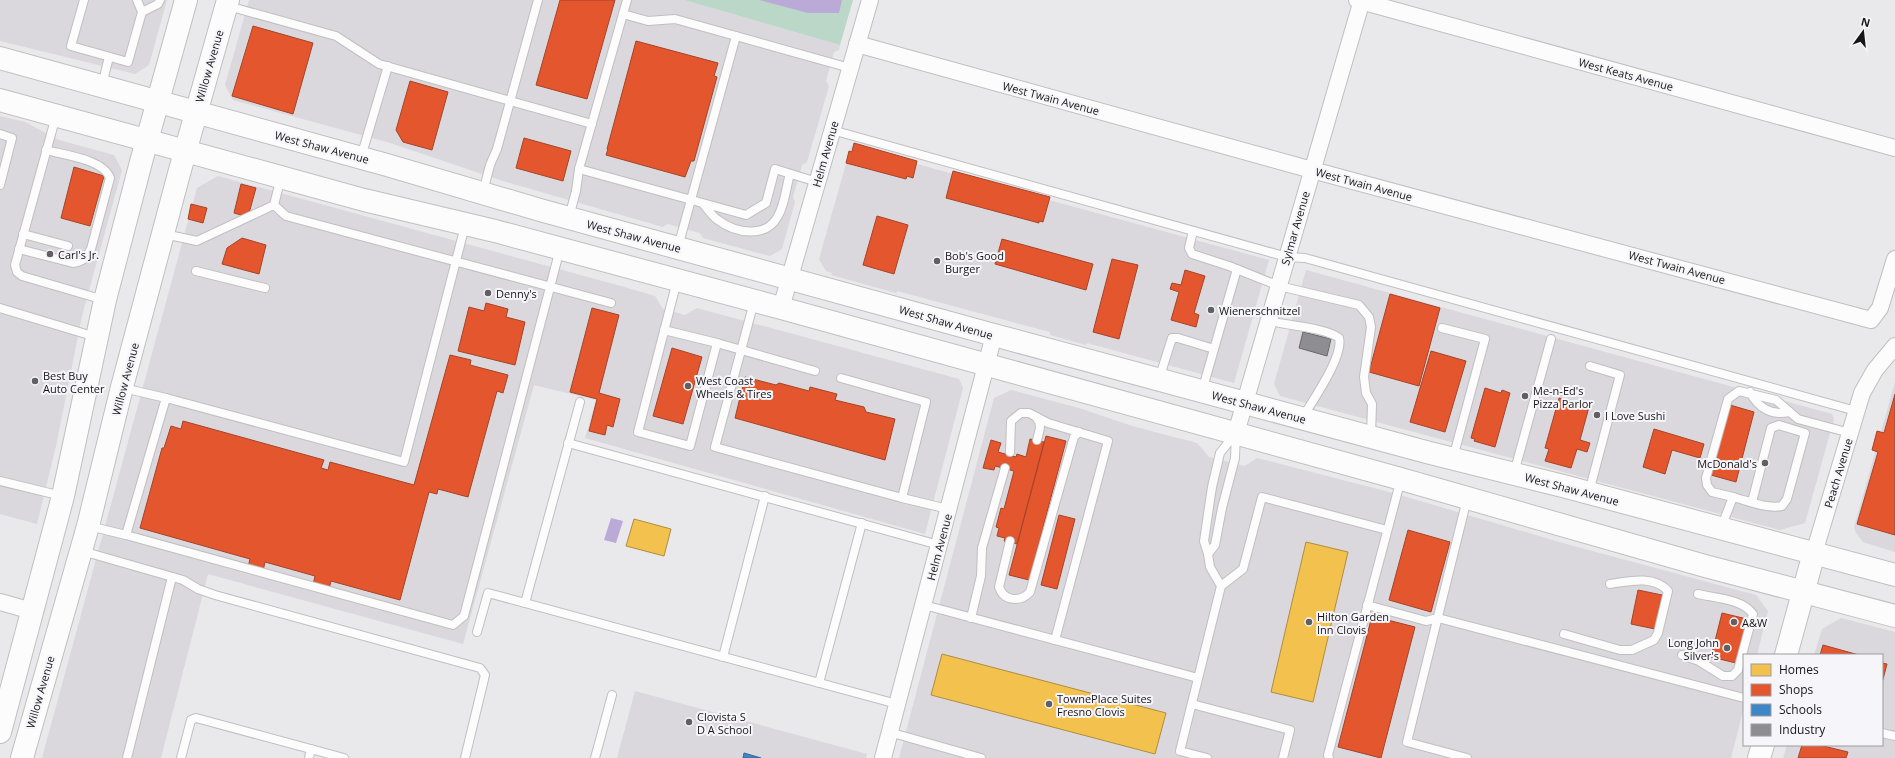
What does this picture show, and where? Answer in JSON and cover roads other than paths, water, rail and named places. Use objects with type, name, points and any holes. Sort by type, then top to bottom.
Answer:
[{"type":"main road","points":[[0,732],[63,496],[105,300],[186,0]]},
{"type":"main road","name":"Willow Avenue","points":[[22,758],[32,717],[88,526],[122,387],[196,112],[228,3]]},
{"type":"main road","name":"West Shaw Avenue","points":[[0,58],[483,192],[569,218],[994,335],[1453,459],[1588,493],[1895,575]]},
{"type":"main road","points":[[0,100],[364,200],[560,248],[781,308],[1401,479],[1598,536],[1895,616]]},
{"type":"main road","points":[[50,548],[62,533],[68,529],[88,526]]},
{"type":"main road","points":[[1786,654],[1802,592],[1814,554]]},
{"type":"main road","points":[[32,611],[42,622],[42,630],[29,684],[29,709],[32,717]]},
{"type":"main road","points":[[1759,758],[1763,746]]},
{"type":"street","name":"Helm Avenue","points":[[781,308],[870,0]]},
{"type":"street","name":"West Keats Avenue","points":[[1360,0],[1895,148]]},
{"type":"street","name":"Sylmar Avenue","points":[[1236,433],[1360,0]]},
{"type":"street","name":"West Twain Avenue","points":[[857,44],[1312,170],[1871,320],[1880,308],[1895,259]]},
{"type":"street","name":"Helm Avenue","points":[[883,758],[994,335]]},
{"type":"street","name":"Peach Avenue","points":[[1814,554],[1862,393],[1875,370],[1895,346]]},
{"type":"street","points":[[0,602],[32,611]]},
{"type":"lane","points":[[84,0],[71,46],[128,62],[142,12],[137,0]]},
{"type":"lane","points":[[142,12],[158,4],[160,0]]},
{"type":"lane","points":[[483,192],[538,0]]},
{"type":"lane","points":[[569,218],[576,191],[579,169],[627,0]]},
{"type":"lane","points":[[228,3],[336,36],[379,64],[592,124]]},
{"type":"lane","points":[[623,14],[648,21],[675,19],[850,68]]},
{"type":"lane","points":[[677,248],[736,36]]},
{"type":"lane","points":[[102,86],[109,57]]},
{"type":"lane","points":[[361,158],[388,66]]},
{"type":"lane","points":[[56,115],[15,265],[17,272],[22,276],[105,300]]},
{"type":"lane","points":[[832,130],[1287,257],[1305,258],[1856,411]]},
{"type":"lane","points":[[0,134],[12,138],[1,180]]},
{"type":"lane","points":[[19,249],[73,263],[81,262],[87,257],[91,249],[110,178],[107,171],[96,164],[46,150]]},
{"type":"lane","points":[[579,169],[746,215],[766,203],[775,169],[817,182]]},
{"type":"lane","points":[[703,204],[716,219],[725,225],[746,231],[757,232],[771,224],[779,216],[790,174]]},
{"type":"lane","points":[[274,205],[281,177]]},
{"type":"lane","points":[[163,234],[197,242],[274,205]]},
{"type":"lane","points":[[274,205],[286,216],[550,288],[611,303]]},
{"type":"lane","points":[[122,387],[404,462],[465,224]]},
{"type":"lane","points":[[1193,231],[1189,248],[1189,252],[1192,254],[1237,269],[1278,286],[1359,305],[1369,317],[1370,327],[1364,377],[1366,393],[1372,404],[1371,437]]},
{"type":"lane","points":[[23,234],[68,246]]},
{"type":"lane","points":[[88,526],[126,535],[453,625],[464,616],[560,248]]},
{"type":"lane","points":[[1202,391],[1237,269]]},
{"type":"lane","points":[[196,271],[265,288]]},
{"type":"lane","points":[[677,280],[638,432],[690,446],[717,343]]},
{"type":"lane","points":[[754,301],[715,447],[948,510]]},
{"type":"lane","points":[[0,308],[96,337]]},
{"type":"lane","points":[[1269,321],[1336,335],[1340,341],[1333,366],[1302,418]]},
{"type":"lane","points":[[1442,328],[1484,340],[1453,459]]},
{"type":"lane","points":[[664,330],[717,343],[815,371]]},
{"type":"lane","points":[[1159,380],[1172,338],[1178,338],[1214,349]]},
{"type":"lane","points":[[1513,474],[1551,339]]},
{"type":"lane","points":[[1588,493],[1620,375],[1590,366]]},
{"type":"lane","points":[[841,378],[926,402],[902,498]]},
{"type":"lane","points":[[1808,422],[1787,499],[1782,506],[1774,508],[1712,492],[1707,486],[1706,478],[1728,399],[1739,391],[1750,392],[1776,400],[1798,419],[1850,434]]},
{"type":"lane","points":[[1750,392],[1760,407],[1782,414],[1789,412]]},
{"type":"lane","points":[[126,535],[166,398]]},
{"type":"lane","points":[[525,603],[580,402]]},
{"type":"lane","points":[[1010,452],[1011,421],[1020,413],[1029,413],[1048,423],[1108,441],[1055,640]]},
{"type":"lane","points":[[1036,417],[1040,422],[1041,427],[1037,440]]},
{"type":"lane","points":[[1752,502],[1771,428],[1778,425],[1805,433]]},
{"type":"lane","points":[[1010,542],[999,587],[1001,592],[1006,597],[1020,599],[1026,597],[1030,592],[1074,437],[1079,432]]},
{"type":"lane","points":[[1221,586],[1210,567],[1204,541],[1212,486],[1220,454],[1236,433]]},
{"type":"lane","points":[[1208,554],[1215,545],[1222,508],[1235,458],[1236,433]]},
{"type":"lane","points":[[568,443],[939,545]]},
{"type":"lane","points":[[971,618],[981,576],[982,548],[1005,468]]},
{"type":"lane","points":[[1329,758],[1328,755],[1401,479]]},
{"type":"lane","points":[[0,481],[63,496]]},
{"type":"lane","points":[[722,658],[765,496]]},
{"type":"lane","points":[[1207,758],[1178,754],[1221,586],[1243,569],[1262,497],[1387,530]]},
{"type":"lane","points":[[1721,529],[1733,497]]},
{"type":"lane","points":[[1467,498],[1407,742],[1467,758]]},
{"type":"lane","points":[[819,683],[862,523]]},
{"type":"lane","points":[[81,550],[183,580],[198,589],[215,595],[480,668],[485,675],[465,758]]},
{"type":"lane","points":[[127,758],[172,577]]},
{"type":"lane","points":[[1564,634],[1620,650],[1632,650],[1654,640],[1658,633],[1668,591],[1662,584],[1651,581],[1610,584]]},
{"type":"lane","points":[[478,632],[488,593],[722,658],[896,704]]},
{"type":"lane","points":[[1682,655],[1699,661],[1723,676],[1732,676],[1738,670],[1753,614],[1749,608],[1739,603],[1698,594]]},
{"type":"lane","points":[[924,605],[1198,678]]},
{"type":"lane","points":[[1367,605],[1426,621],[1438,618],[1743,698]]},
{"type":"lane","points":[[595,758],[612,695]]},
{"type":"lane","points":[[1192,704],[1290,730],[1283,758]]},
{"type":"lane","points":[[181,758],[191,720],[196,718],[344,758]]},
{"type":"lane","points":[[889,732],[981,758]]},
{"type":"lane","points":[[1883,733],[1895,736]]},
{"type":"lane","points":[[308,758],[311,749]]},
{"type":"place","name":"Carl's Jr.","points":[[50,254]]},
{"type":"place","name":"Bob's Good Burger","points":[[937,261]]},
{"type":"place","name":"Denny's","points":[[488,293]]},
{"type":"place","name":"Wienerschnitzel","points":[[1211,310]]},
{"type":"place","name":"Best Buy Auto Center","points":[[35,381]]},
{"type":"place","name":"West Coast Wheels & Tires","points":[[688,386]]},
{"type":"place","name":"Me-n-Ed's Pizza Parlor","points":[[1525,396]]},
{"type":"place","name":"I Love Sushi","points":[[1597,415]]},
{"type":"place","name":"McDonald's","points":[[1765,463]]},
{"type":"place","name":"Hilton Garden Inn Clovis","points":[[1309,622]]},
{"type":"place","name":"A&W","points":[[1734,622]]},
{"type":"place","name":"Long John Silver's","points":[[1727,648]]},
{"type":"place","name":"TownePlace Suites Fresno Clovis","points":[[1049,704]]},
{"type":"place","name":"Clovista S D A School","points":[[689,722]]}]
